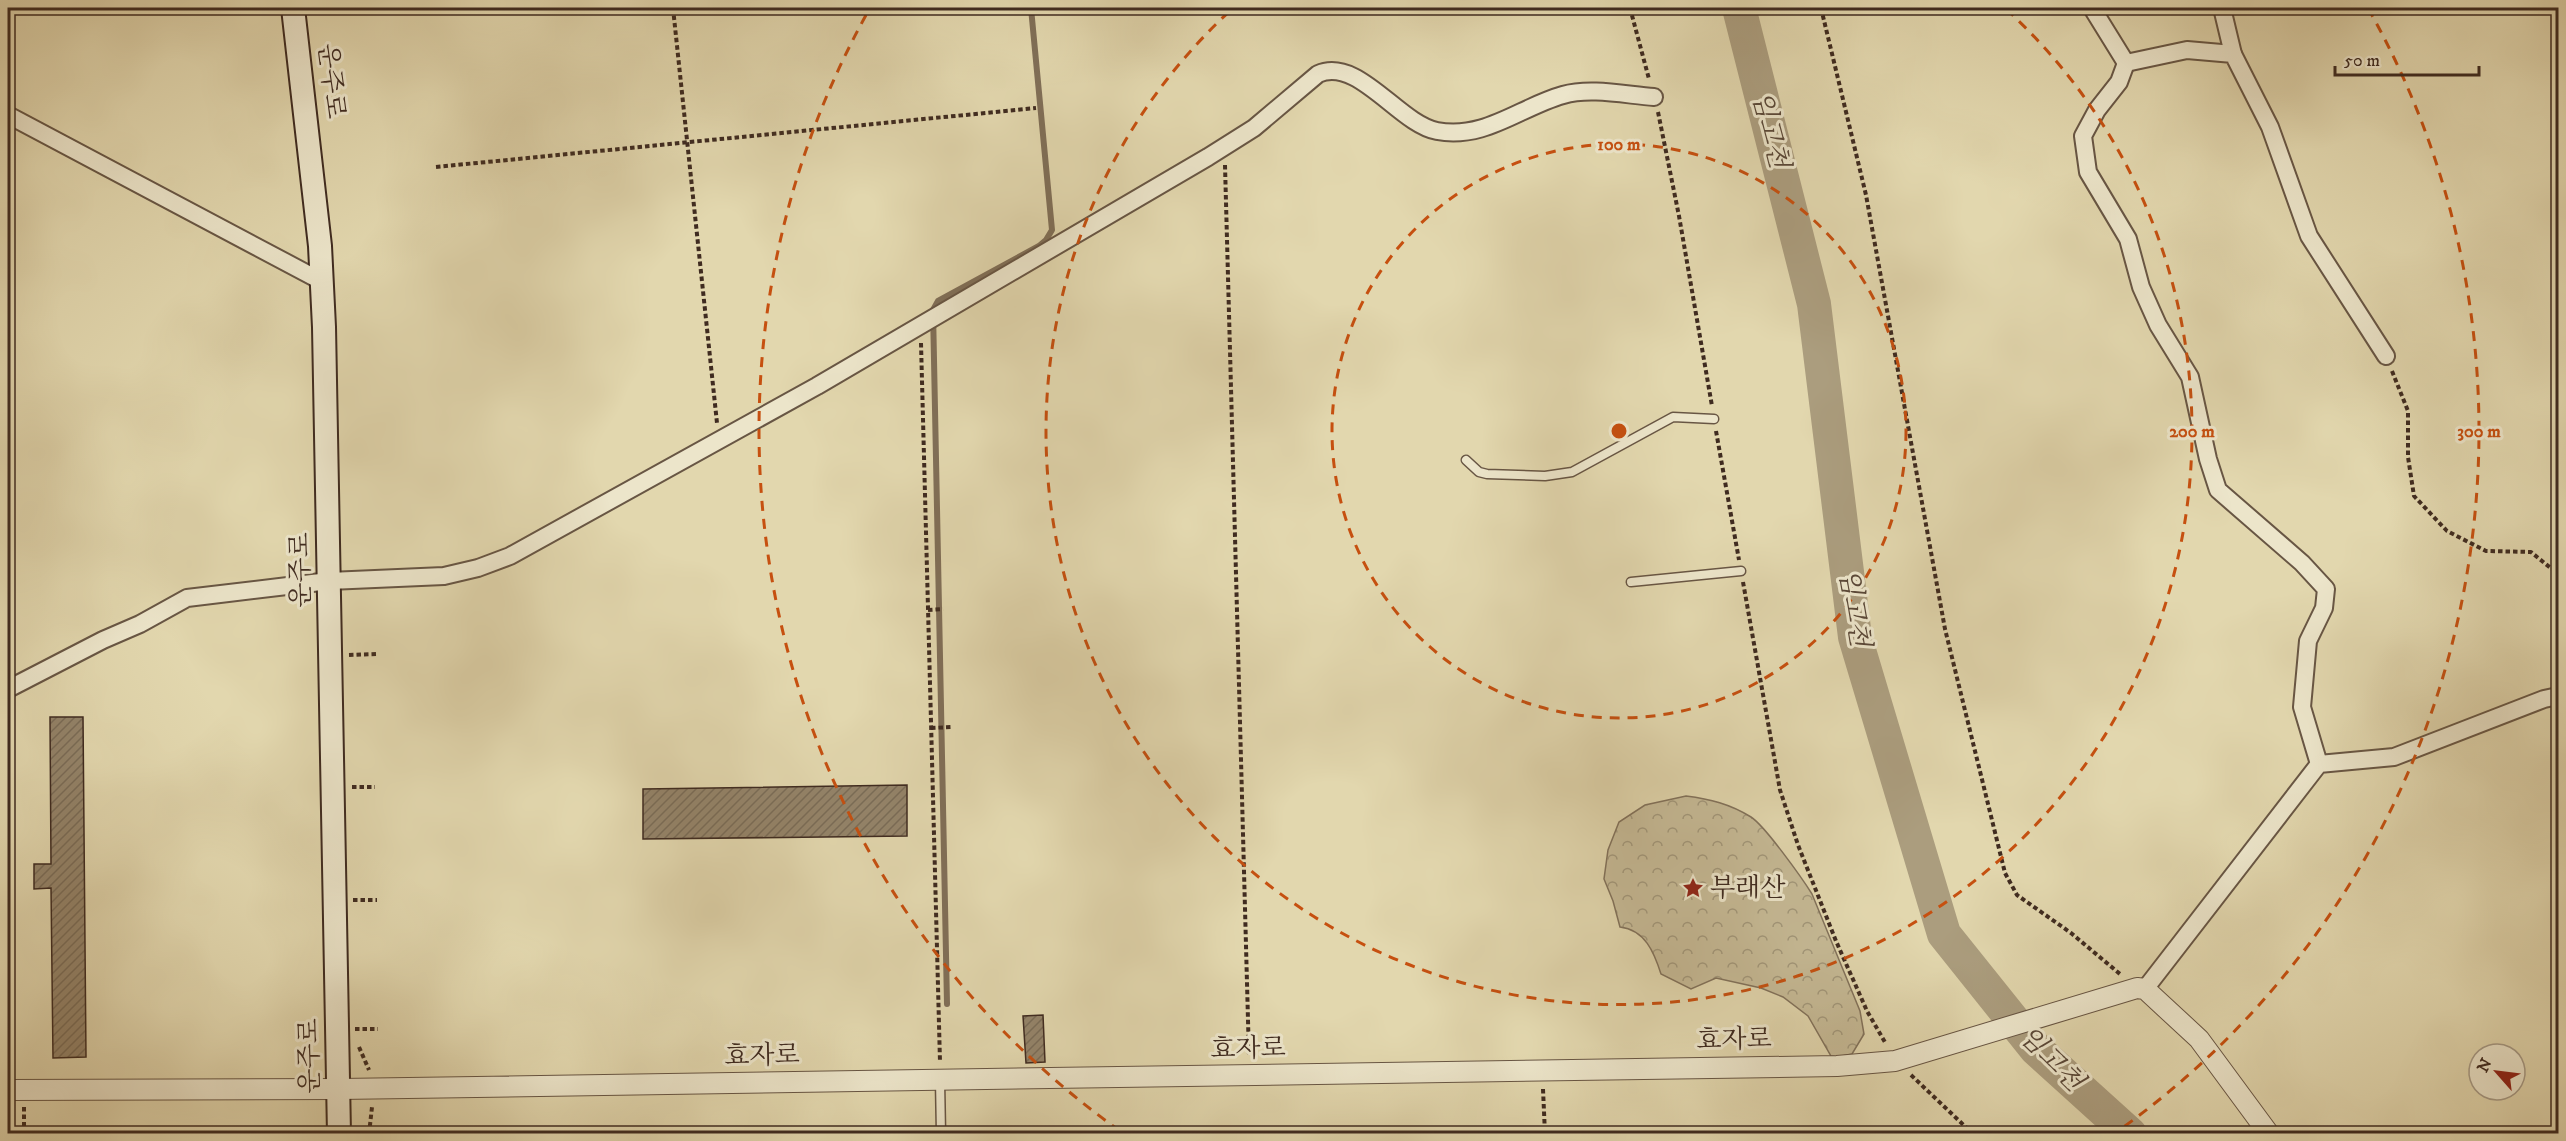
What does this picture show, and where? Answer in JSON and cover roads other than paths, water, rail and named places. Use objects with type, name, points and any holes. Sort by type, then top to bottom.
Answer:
[{"type":"main road","name":"운주로","points":[[293,8],[320,246],[331,656],[339,1134]]},
{"type":"street","points":[[2092,8],[2126,63]]},
{"type":"street","points":[[2222,8],[2233,54],[2270,127],[2309,236],[2386,356]]},
{"type":"street","points":[[2126,63],[2187,50],[2233,54]]},
{"type":"street","points":[[2126,63],[2119,82],[2097,110],[2083,136],[2088,172],[2127,239],[2141,288],[2158,325],[2190,376],[2208,459],[2218,490],[2302,563],[2326,589],[2324,608],[2308,641],[2302,707],[2319,764]]},
{"type":"street","points":[[8,689],[103,640],[140,624],[187,598],[329,581],[444,576],[478,568],[510,556],[817,386],[1225,146],[1254,128],[1318,74],[1326,70],[1350,75],[1423,126],[1450,133],[1492,126],[1549,100],[1573,92],[1654,97]]},
{"type":"street","points":[[8,114],[321,280]]},
{"type":"street","points":[[2269,1134],[2199,1039],[2141,988],[2319,764],[2394,756],[2544,699],[2559,696]]},
{"type":"street","name":"효자로","points":[[15,1090],[340,1089],[1837,1066],[1903,1058],[2112,994],[2141,988]]},
{"type":"lane","points":[[1466,460],[1479,472],[1487,474],[1545,476],[1562,474],[1585,466],[1673,417],[1714,419]]},
{"type":"lane","points":[[1630,582],[1741,571]]},
{"type":"lane","points":[[940,1080],[941,1134]]},
{"type":"waterway","points":[[947,1004],[933,310],[938,301],[1039,246],[1052,230],[1031,8]]},
{"type":"waterway","name":"임고천","points":[[1739,8],[1814,304],[1855,637],[1944,934],[2036,1049],[2130,1134]]},
{"type":"place","name":"부래산","points":[[1693,888]]}]
